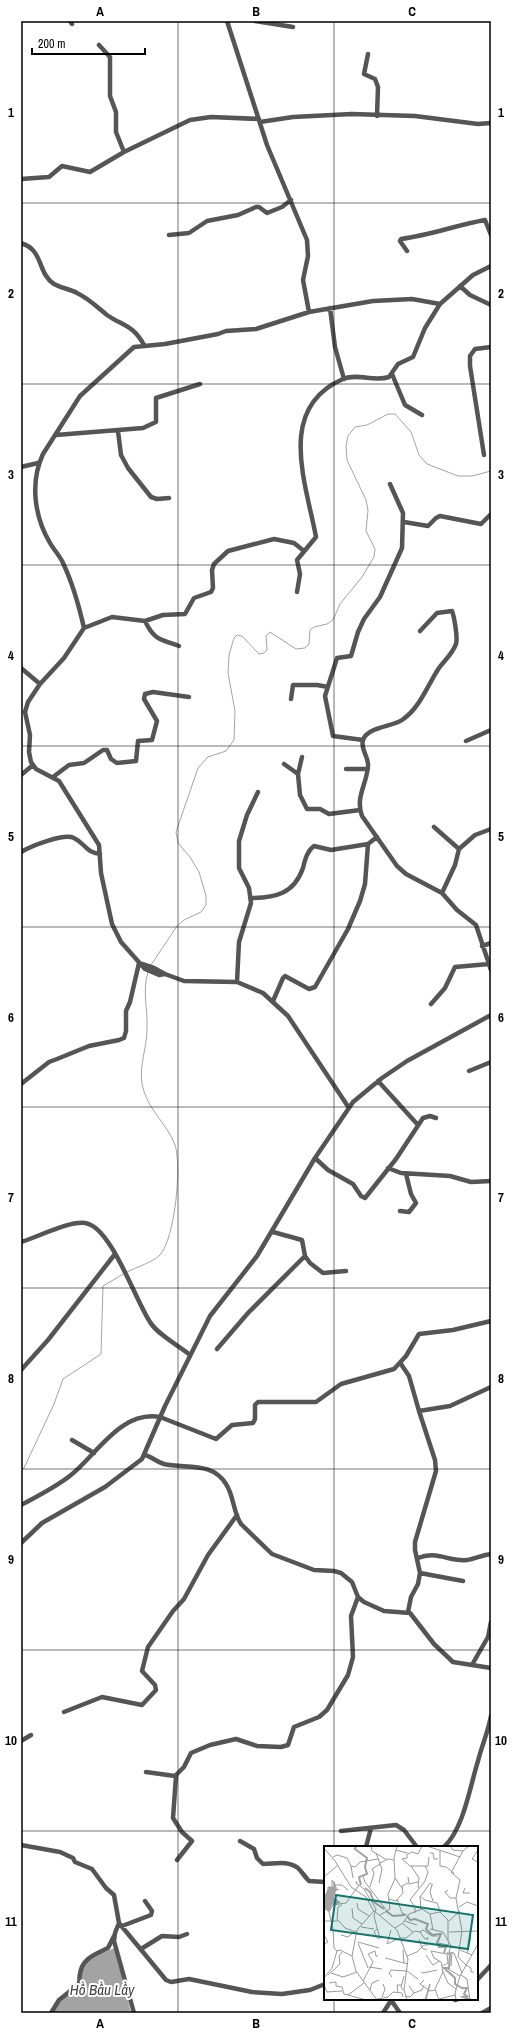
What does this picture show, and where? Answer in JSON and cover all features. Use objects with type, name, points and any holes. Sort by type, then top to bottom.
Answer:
[{"type":"street","points":[[227,21],[276,167],[291,200],[308,245],[307,261],[303,280],[309,312]]},
{"type":"street","points":[[255,21],[293,28]]},
{"type":"street","points":[[99,44],[110,57],[110,96],[116,112],[116,132],[124,152]]},
{"type":"street","points":[[368,54],[364,74],[375,79],[378,85],[376,116]]},
{"type":"street","points":[[21,179],[49,177],[62,166],[90,172],[124,152],[190,120],[219,117],[260,121],[324,114],[415,116],[478,124],[491,123]]},
{"type":"street","points":[[169,235],[189,233],[207,222],[238,215],[256,207],[267,213],[282,207],[291,200]]},
{"type":"street","points":[[407,251],[400,241],[401,239],[434,234],[460,225],[485,220],[491,235]]},
{"type":"street","points":[[21,243],[33,248],[44,271],[54,283],[77,293],[108,316],[124,323],[137,334],[144,345]]},
{"type":"street","points":[[297,592],[300,574],[297,560],[316,537],[302,472],[300,436],[312,403],[344,379],[360,377],[386,378],[392,374],[398,364],[413,357],[425,328],[440,304],[475,274],[491,266]]},
{"type":"street","points":[[460,286],[470,295],[491,306]]},
{"type":"street","points":[[84,628],[71,580],[62,561],[48,539],[40,517],[36,500],[35,485],[38,463],[83,392],[108,372],[126,353],[134,347],[165,344],[230,330],[256,330],[309,312],[393,299],[412,299],[440,304]]},
{"type":"street","points":[[330,308],[335,347],[344,379]]},
{"type":"street","points":[[484,455],[474,395],[470,358],[475,349],[491,346]]},
{"type":"street","points":[[392,374],[405,405],[422,415]]},
{"type":"street","points":[[56,435],[138,429],[155,423],[156,398],[200,384]]},
{"type":"street","points":[[118,431],[121,455],[128,468],[154,498],[169,498]]},
{"type":"street","points":[[21,468],[38,463]]},
{"type":"street","points":[[363,740],[337,738],[332,735],[325,696],[337,658],[351,656],[358,632],[364,619],[380,597],[401,551],[404,522],[399,503],[390,484]]},
{"type":"street","points":[[404,522],[428,526],[440,516],[481,524],[491,514]]},
{"type":"street","points":[[304,551],[294,543],[274,539],[228,551],[214,564],[212,570],[213,588],[211,592],[194,598],[185,614],[163,615],[145,621],[112,617],[84,628],[64,658],[40,684],[28,702],[25,712],[30,735],[29,752],[33,765],[43,774],[53,777],[59,781],[70,798],[76,812],[99,846],[102,880],[112,924],[121,942],[141,964],[184,981],[237,982],[263,993],[294,1024],[349,1108]]},
{"type":"street","points":[[420,631],[437,613],[448,610],[453,612],[457,635],[453,650],[437,671],[421,699],[408,715],[392,726],[367,733],[363,740],[368,769],[360,795],[360,810],[392,861],[402,871],[442,893],[457,910],[476,925],[491,970]]},
{"type":"street","points":[[145,621],[150,632],[154,636],[179,646]]},
{"type":"street","points":[[21,668],[40,684]]},
{"type":"street","points":[[291,698],[294,685],[317,685],[328,687]]},
{"type":"street","points":[[53,777],[69,765],[84,763],[103,750],[107,750],[111,759],[117,763],[136,761],[138,741],[152,740],[157,721],[144,699],[145,694],[149,691],[189,696]]},
{"type":"street","points":[[466,740],[491,730]]},
{"type":"street","points":[[302,757],[298,774],[300,795],[307,809],[320,809],[329,814],[360,810]]},
{"type":"street","points":[[284,764],[298,774]]},
{"type":"street","points":[[21,775],[33,765]]},
{"type":"street","points":[[346,769],[368,769]]},
{"type":"street","points":[[237,982],[239,942],[250,909],[249,888],[238,868],[239,841],[247,815],[258,792]]},
{"type":"street","points":[[434,827],[459,849]]},
{"type":"street","points":[[442,893],[455,865],[459,849],[478,833],[491,829]]},
{"type":"street","points":[[21,852],[41,843],[69,837],[76,839],[89,851],[100,854]]},
{"type":"street","points":[[250,898],[270,898],[294,886],[307,855],[314,846],[331,850],[368,844],[377,837]]},
{"type":"street","points":[[272,1001],[285,976],[309,989],[315,987],[348,929],[360,901],[364,884],[368,844]]},
{"type":"street","points":[[482,946],[491,943]]},
{"type":"street","points":[[21,1084],[49,1062],[89,1046],[124,1038],[126,1031],[126,1011],[141,964]]},
{"type":"street","points":[[430,1004],[445,988],[455,967],[489,964]]},
{"type":"street","points":[[21,1543],[46,1520],[117,1479],[145,1455],[160,1417],[210,1316],[257,1256],[273,1232],[315,1158],[349,1108],[360,1096],[378,1081],[407,1061],[490,1016]]},
{"type":"street","points":[[469,1071],[491,1062]]},
{"type":"street","points":[[378,1081],[418,1125]]},
{"type":"street","points":[[315,1158],[328,1170],[353,1184],[364,1199],[418,1125],[426,1116],[436,1118]]},
{"type":"street","points":[[388,1168],[406,1174],[446,1175],[471,1182],[491,1181]]},
{"type":"street","points":[[400,1211],[409,1212],[416,1202],[411,1194],[406,1174]]},
{"type":"street","points":[[21,1242],[73,1224],[87,1223],[96,1229],[120,1262],[151,1324],[190,1355]]},
{"type":"street","points":[[273,1232],[302,1240],[305,1256],[310,1263],[323,1273],[346,1271]]},
{"type":"street","points":[[21,1370],[48,1340],[115,1254]]},
{"type":"street","points":[[217,1349],[248,1313],[305,1256]]},
{"type":"street","points":[[21,1505],[61,1482],[94,1453],[120,1427],[144,1418],[160,1417],[216,1439],[232,1425],[253,1423],[255,1419],[256,1405],[258,1402],[319,1401],[339,1385],[394,1369],[401,1364],[419,1334],[453,1330],[491,1321]]},
{"type":"street","points":[[401,1364],[409,1376],[435,1460],[436,1471],[415,1542],[415,1550],[418,1558],[420,1573],[418,1584],[411,1597],[408,1612]]},
{"type":"street","points":[[419,1411],[450,1406],[491,1387]]},
{"type":"street","points":[[72,1440],[94,1453]]},
{"type":"street","points":[[145,1455],[166,1464],[199,1467],[213,1472],[226,1483],[231,1493],[241,1524],[272,1554],[314,1570],[334,1571],[341,1573],[352,1582],[358,1597],[382,1610],[408,1612],[434,1644],[450,1660],[472,1663],[491,1668]]},
{"type":"street","points":[[64,1712],[102,1697],[142,1705],[156,1690],[155,1685],[142,1671],[146,1650],[173,1611],[184,1599],[208,1554],[237,1515]]},
{"type":"street","points":[[418,1558],[438,1555],[455,1560],[466,1560],[491,1554]]},
{"type":"street","points":[[420,1573],[463,1581]]},
{"type":"street","points":[[178,1860],[192,1841],[182,1832],[173,1818],[176,1776],[184,1767],[191,1753],[196,1749],[222,1741],[238,1739],[257,1746],[284,1747],[290,1744],[295,1726],[315,1720],[324,1713],[351,1669],[353,1646],[351,1616],[358,1597]]},
{"type":"street","points":[[472,1663],[488,1637],[491,1622]]},
{"type":"street","points":[[445,1846],[457,1827],[486,1737],[491,1716]]},
{"type":"street","points":[[21,1741],[31,1736]]},
{"type":"street","points":[[146,1772],[176,1776]]},
{"type":"street","points":[[341,1832],[398,1826],[406,1832],[416,1846]]},
{"type":"street","points":[[366,1846],[372,1828]]},
{"type":"street","points":[[240,1841],[254,1849],[258,1858],[263,1864],[278,1863],[290,1865],[298,1868],[309,1881],[324,1882]]},
{"type":"street","points":[[21,1845],[60,1852],[73,1858],[75,1862],[92,1869],[106,1888],[114,1895],[121,1924],[166,1980],[171,1982],[189,1980],[252,1992],[282,1994],[310,1990],[324,1984]]},
{"type":"street","points":[[51,2013],[59,2000],[79,1984],[80,1973],[87,1960],[94,1954],[108,1948],[121,1924],[151,1915],[151,1909],[145,1901]]},
{"type":"street","points":[[141,1949],[162,1936],[178,1937],[187,1934]]},
{"type":"street","points":[[114,1936],[134,2013]]},
{"type":"street","points":[[478,1979],[491,1965]]},
{"type":"street","points":[[383,2013],[392,2000],[400,2013]]},
{"type":"street","points":[[482,2013],[491,2008]]},
{"type":"water","name":"Hồ Bầu Lầy","points":[[115,1948],[131,2013],[53,2013],[58,2004],[77,1986],[82,1970],[91,1957]]},
{"type":"waterway","points":[[151,965],[177,926],[184,920],[201,912],[206,905],[206,896],[199,872],[190,857],[178,843],[176,832],[198,768],[208,757],[226,751],[234,740],[235,711],[228,673],[229,655],[234,638],[237,635],[242,636],[259,654],[264,653],[267,650],[266,636],[270,632],[296,649],[305,648],[309,644],[310,630],[314,627],[327,624],[333,620],[340,604],[362,577],[374,557],[375,549],[366,531],[368,510],[366,500],[347,460],[346,446],[348,436],[355,427],[367,425],[388,414],[395,414],[411,432],[419,455],[427,464],[458,476],[472,476],[491,471]]},
{"type":"waterway","points":[[127,1272],[160,1255],[170,1234],[176,1202],[178,1169],[175,1145],[148,1101],[141,1077],[147,1036],[145,986],[148,972]]},
{"type":"waterway","points":[[21,1470],[24,1468],[54,1404],[63,1379],[101,1354],[103,1286],[125,1273]]}]
